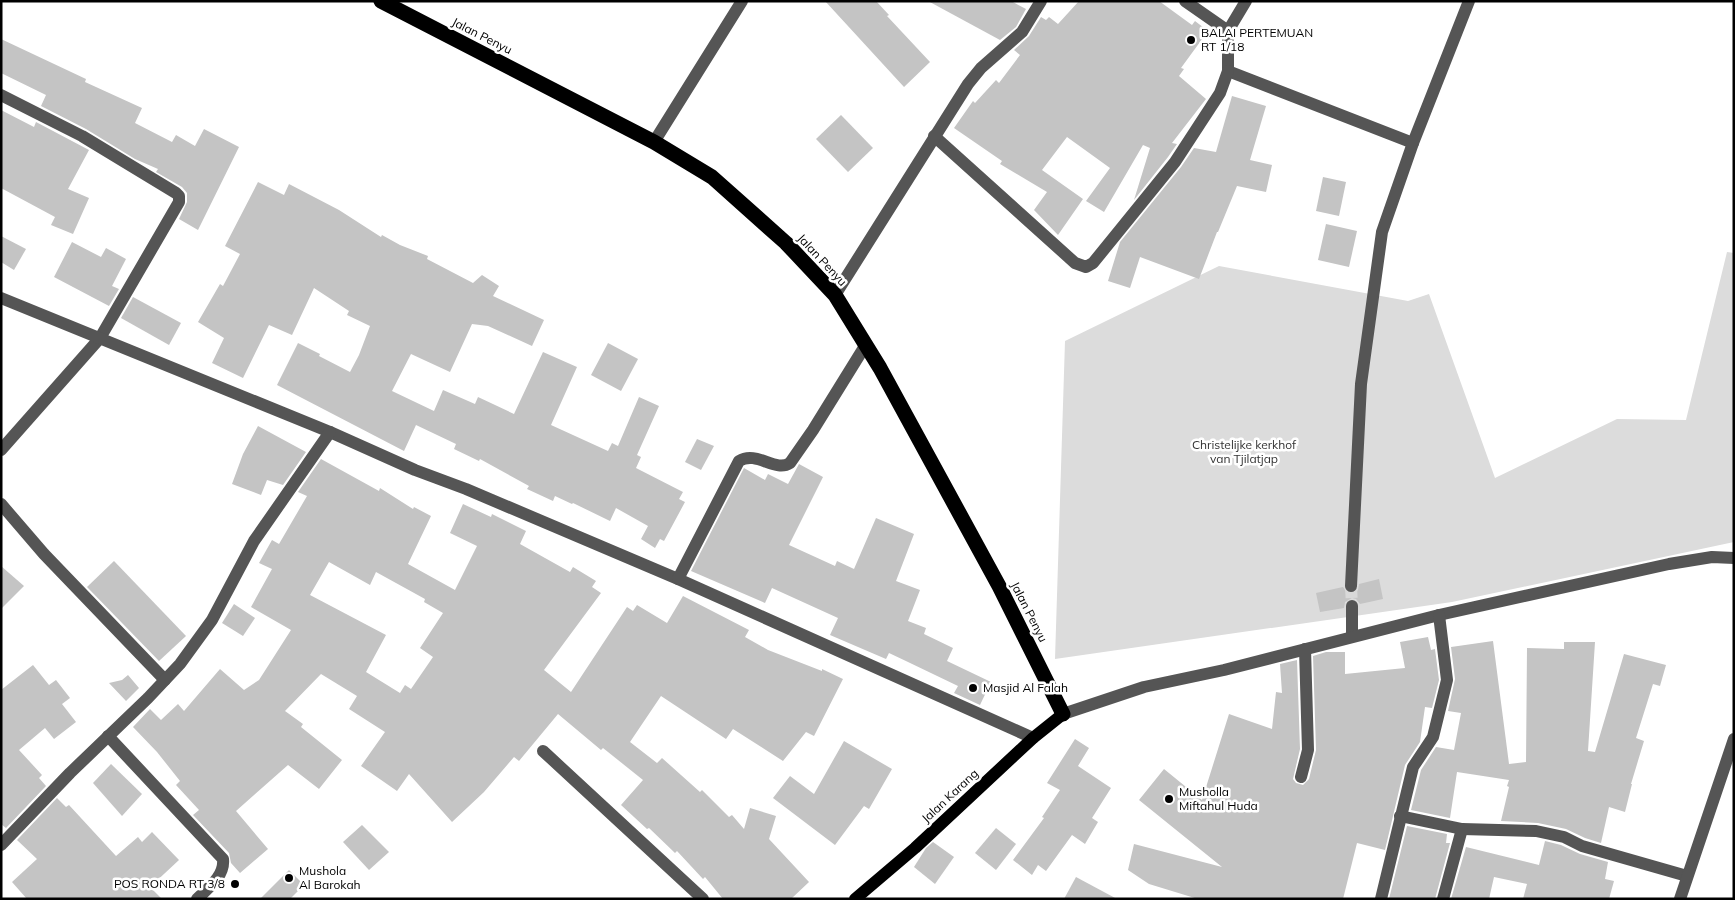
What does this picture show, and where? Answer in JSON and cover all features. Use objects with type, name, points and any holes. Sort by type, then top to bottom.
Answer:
[{"type":"highway","name":"Jalan Penyu","points":[[381,1],[654,142],[712,177],[786,243],[835,295],[880,368],[999,586],[1063,714]]},
{"type":"main road","name":"Jalan Karang","points":[[855,899],[915,848],[1033,738],[1063,714]]},
{"type":"street","points":[[654,142],[742,1]]},
{"type":"street","points":[[835,295],[968,84],[982,68],[1022,32],[1041,1]]},
{"type":"street","points":[[1185,1],[1228,31]]},
{"type":"street","points":[[934,136],[1075,263],[1086,267],[1092,263],[1175,162],[1220,93],[1228,71],[1228,31],[1246,1]]},
{"type":"street","points":[[1351,586],[1361,384],[1382,232],[1413,143],[1469,1]]},
{"type":"street","points":[[1228,71],[1413,143]]},
{"type":"street","points":[[1,95],[82,136],[179,196],[179,202],[100,338],[1,450]]},
{"type":"street","points":[[1,298],[330,432],[416,470],[466,489],[678,579],[1033,738]]},
{"type":"street","points":[[678,579],[740,461],[748,457],[780,466],[790,463],[813,430],[865,346]]},
{"type":"street","points":[[1,845],[180,664],[212,620],[254,541],[330,432]]},
{"type":"street","points":[[1,504],[44,554],[165,680]]},
{"type":"street","points":[[1063,714],[1144,687],[1224,670],[1439,615],[1669,564],[1712,557],[1734,558]]},
{"type":"street","points":[[1352,606],[1352,636]]},
{"type":"street","points":[[1381,899],[1413,767],[1433,737],[1447,680],[1439,615]]},
{"type":"street","points":[[1301,777],[1308,750],[1305,649]]},
{"type":"street","points":[[108,736],[222,859],[221,873],[197,899]]},
{"type":"street","points":[[1680,899],[1734,739]]},
{"type":"street","points":[[543,751],[703,899]]},
{"type":"street","points":[[1400,816],[1462,829],[1536,831],[1564,837],[1582,846],[1687,876]]},
{"type":"street","points":[[1443,899],[1462,829]]},
{"type":"green space","name":"Christelijke kerkhof van Tjilatjap","points":[[1727,252],[1734,253],[1734,542],[1452,602],[1055,659],[1065,341],[1219,266],[1408,301],[1429,294],[1495,478],[1617,419],[1686,420]]},
{"type":"building","points":[[825,1],[876,1],[889,15],[887,16],[930,62],[904,87]]},
{"type":"building","points":[[928,1],[1011,1],[1026,9],[1016,27],[1000,40]]},
{"type":"building","points":[[1079,1],[1159,1],[1192,25],[1195,21],[1208,31],[1181,68],[1184,69],[1179,76],[1206,99],[1172,143],[1177,144],[1168,157],[1134,200],[1150,148],[1143,145],[1104,212],[1086,201],[1110,168],[1067,137],[1042,170],[1083,199],[1058,235],[1034,210],[1047,192],[1000,164],[1002,161],[954,128],[973,101],[975,103],[996,80],[999,83],[1020,55],[1014,50],[1029,36],[1041,17],[1046,20],[1049,17],[1058,24]]},
{"type":"building","points":[[1,39],[86,79],[85,82],[142,108],[135,123],[172,142],[176,135],[195,146],[204,129],[239,147],[198,230],[179,219],[187,202],[187,193],[182,187],[156,172],[158,169],[135,159],[86,129],[41,106],[46,95],[1,73]]},
{"type":"building","points":[[1232,96],[1266,106],[1250,160],[1272,165],[1266,192],[1237,186],[1199,279],[1140,257],[1130,288],[1108,281],[1120,242],[1181,167],[1194,148],[1216,152]]},
{"type":"building","points":[[1,110],[34,127],[36,122],[89,150],[68,189],[89,198],[73,234],[51,225],[55,217],[1,188]]},
{"type":"building","points":[[841,115],[873,148],[848,172],[816,139]]},
{"type":"building","points":[[1323,177],[1346,182],[1339,216],[1316,211]]},
{"type":"building","points":[[258,182],[284,195],[289,184],[339,210],[381,237],[382,235],[400,245],[428,256],[427,259],[473,283],[482,275],[499,286],[493,296],[544,320],[532,346],[488,326],[472,324],[450,372],[411,354],[392,391],[434,411],[443,390],[475,404],[478,397],[514,414],[543,352],[577,367],[551,425],[608,451],[612,443],[618,446],[639,397],[659,406],[637,455],[641,457],[636,468],[683,492],[679,499],[685,502],[664,541],[660,539],[655,548],[641,539],[648,526],[616,508],[610,521],[555,496],[553,501],[527,489],[529,486],[480,459],[479,461],[454,449],[456,444],[416,425],[404,451],[277,385],[298,343],[350,372],[359,355],[370,326],[347,315],[349,311],[314,288],[292,335],[269,325],[243,378],[212,363],[224,338],[198,322],[220,284],[223,286],[240,254],[225,246]]},
{"type":"building","points":[[1326,224],[1357,231],[1349,267],[1318,260]]},
{"type":"building","points":[[1,236],[26,249],[14,270],[1,262]]},
{"type":"building","points":[[72,242],[101,257],[106,248],[126,259],[112,286],[119,289],[109,306],[54,277]]},
{"type":"building","points":[[133,297],[181,323],[169,345],[121,318]]},
{"type":"building","points":[[608,343],[638,359],[621,391],[591,375]]},
{"type":"building","points":[[258,426],[306,452],[283,485],[267,480],[261,495],[232,484],[243,454]]},
{"type":"building","points":[[697,439],[714,446],[701,470],[685,462]]},
{"type":"building","points":[[321,459],[379,491],[380,488],[413,509],[414,507],[431,516],[408,564],[455,590],[477,546],[450,533],[463,504],[491,517],[492,514],[526,531],[520,544],[570,572],[573,567],[596,581],[592,587],[601,593],[544,670],[571,692],[627,607],[633,611],[637,605],[667,623],[683,596],[749,630],[745,637],[768,650],[822,671],[822,669],[843,679],[814,736],[806,732],[783,761],[733,729],[726,739],[661,696],[630,742],[657,763],[662,758],[700,792],[702,790],[729,817],[732,815],[744,829],[750,808],[776,816],[769,839],[809,882],[791,899],[723,899],[705,877],[703,879],[677,851],[675,853],[621,805],[643,780],[603,748],[601,750],[558,714],[519,761],[514,757],[484,792],[452,822],[409,774],[397,791],[361,766],[385,732],[349,709],[357,696],[321,674],[285,711],[303,724],[301,727],[342,760],[319,789],[288,765],[236,811],[268,849],[240,873],[231,863],[229,853],[193,815],[199,810],[176,785],[180,781],[157,752],[133,727],[150,709],[161,720],[178,704],[184,711],[220,669],[244,690],[259,680],[291,630],[251,607],[272,569],[259,563],[272,540],[279,544],[307,496],[298,492]],"holes":[[[329,562],[370,585],[376,572],[425,599],[424,602],[443,613],[420,648],[433,657],[411,689],[405,685],[400,693],[366,672],[386,635],[310,595]]]},
{"type":"building","points":[[799,464],[823,477],[789,545],[835,566],[837,561],[854,569],[876,518],[914,534],[896,581],[920,590],[908,621],[926,628],[924,634],[953,648],[947,661],[991,682],[980,705],[954,693],[958,686],[889,653],[886,659],[830,635],[838,618],[772,588],[765,603],[691,571],[744,468],[765,480],[768,474],[788,484]]},
{"type":"building","points":[[114,561],[186,636],[159,661],[87,587]]},
{"type":"building","points":[[1,566],[24,586],[1,609]]},
{"type":"building","points":[[1379,579],[1383,599],[1360,604],[1356,599],[1352,598],[1345,602],[1344,608],[1320,612],[1316,593],[1343,587],[1347,593],[1354,593],[1358,590],[1359,584]]},
{"type":"building","points":[[234,604],[255,618],[243,636],[222,623]]},
{"type":"building","points":[[1428,637],[1431,650],[1435,649],[1439,680],[1432,708],[1425,707],[1420,742],[1405,765],[1385,850],[1357,843],[1343,899],[1198,899],[1149,884],[1128,870],[1134,844],[1222,867],[1139,800],[1164,769],[1202,800],[1229,714],[1272,729],[1276,692],[1282,693],[1280,664],[1297,660],[1300,749],[1293,779],[1296,783],[1303,785],[1309,779],[1316,750],[1313,656],[1326,652],[1345,652],[1345,674],[1405,668],[1400,642]]},
{"type":"building","points":[[1493,641],[1509,764],[1526,762],[1527,648],[1564,649],[1564,642],[1595,642],[1588,751],[1595,752],[1624,654],[1666,665],[1660,686],[1653,684],[1636,738],[1644,741],[1625,812],[1609,807],[1601,843],[1566,829],[1538,823],[1501,821],[1509,780],[1457,772],[1450,818],[1411,810],[1421,770],[1436,747],[1454,750],[1461,713],[1448,711],[1455,679],[1451,647]]},
{"type":"building","points":[[33,665],[49,685],[56,680],[70,698],[62,704],[76,722],[54,739],[45,728],[19,750],[42,775],[39,778],[46,786],[6,828],[1,824],[1,690]]},
{"type":"building","points":[[128,675],[139,688],[126,701],[109,683],[122,680]]},
{"type":"building","points":[[1075,739],[1089,748],[1078,766],[1111,788],[1092,818],[1098,822],[1085,844],[1072,835],[1046,871],[1038,865],[1032,875],[1013,860],[1044,818],[1042,817],[1060,790],[1047,783]]},
{"type":"building","points":[[844,741],[892,769],[869,809],[864,806],[835,845],[773,798],[790,776],[814,794]]},
{"type":"building","points":[[111,764],[142,794],[122,816],[93,783]]},
{"type":"building","points":[[57,798],[66,807],[69,805],[116,856],[138,837],[142,842],[152,832],[179,860],[150,887],[162,899],[27,899],[12,882],[37,859],[17,840]]},
{"type":"building","points":[[362,825],[389,852],[369,870],[343,842]]},
{"type":"building","points":[[1407,826],[1447,834],[1446,843],[1450,843],[1435,899],[1389,899]]},
{"type":"building","points":[[996,828],[1016,844],[996,870],[975,853]]},
{"type":"building","points":[[1545,841],[1608,862],[1605,879],[1614,881],[1609,899],[1523,899],[1527,884],[1494,877],[1489,899],[1451,899],[1466,847],[1539,865]]},
{"type":"building","points":[[933,842],[954,857],[935,884],[914,867],[926,848]]},
{"type":"building","name":"Mushola Al Barokah","points":[[289,870],[304,885],[290,899],[260,899]]},
{"type":"building","points":[[1076,877],[1117,899],[1064,899]]},
{"type":"tunnel","points":[[1351,586],[1352,606]]},
{"type":"place","name":"BALAI PERTEMUAN RT 1/18","points":[[1191,40]]},
{"type":"place","name":"Masjid Al Falah","points":[[973,688]]},
{"type":"place","name":"Musholla Miftahul Huda","points":[[1169,799]]},
{"type":"place","name":"Mushola Al Barokah","points":[[289,878]]},
{"type":"place","name":"POS RONDA RT 3/8","points":[[235,884]]}]
